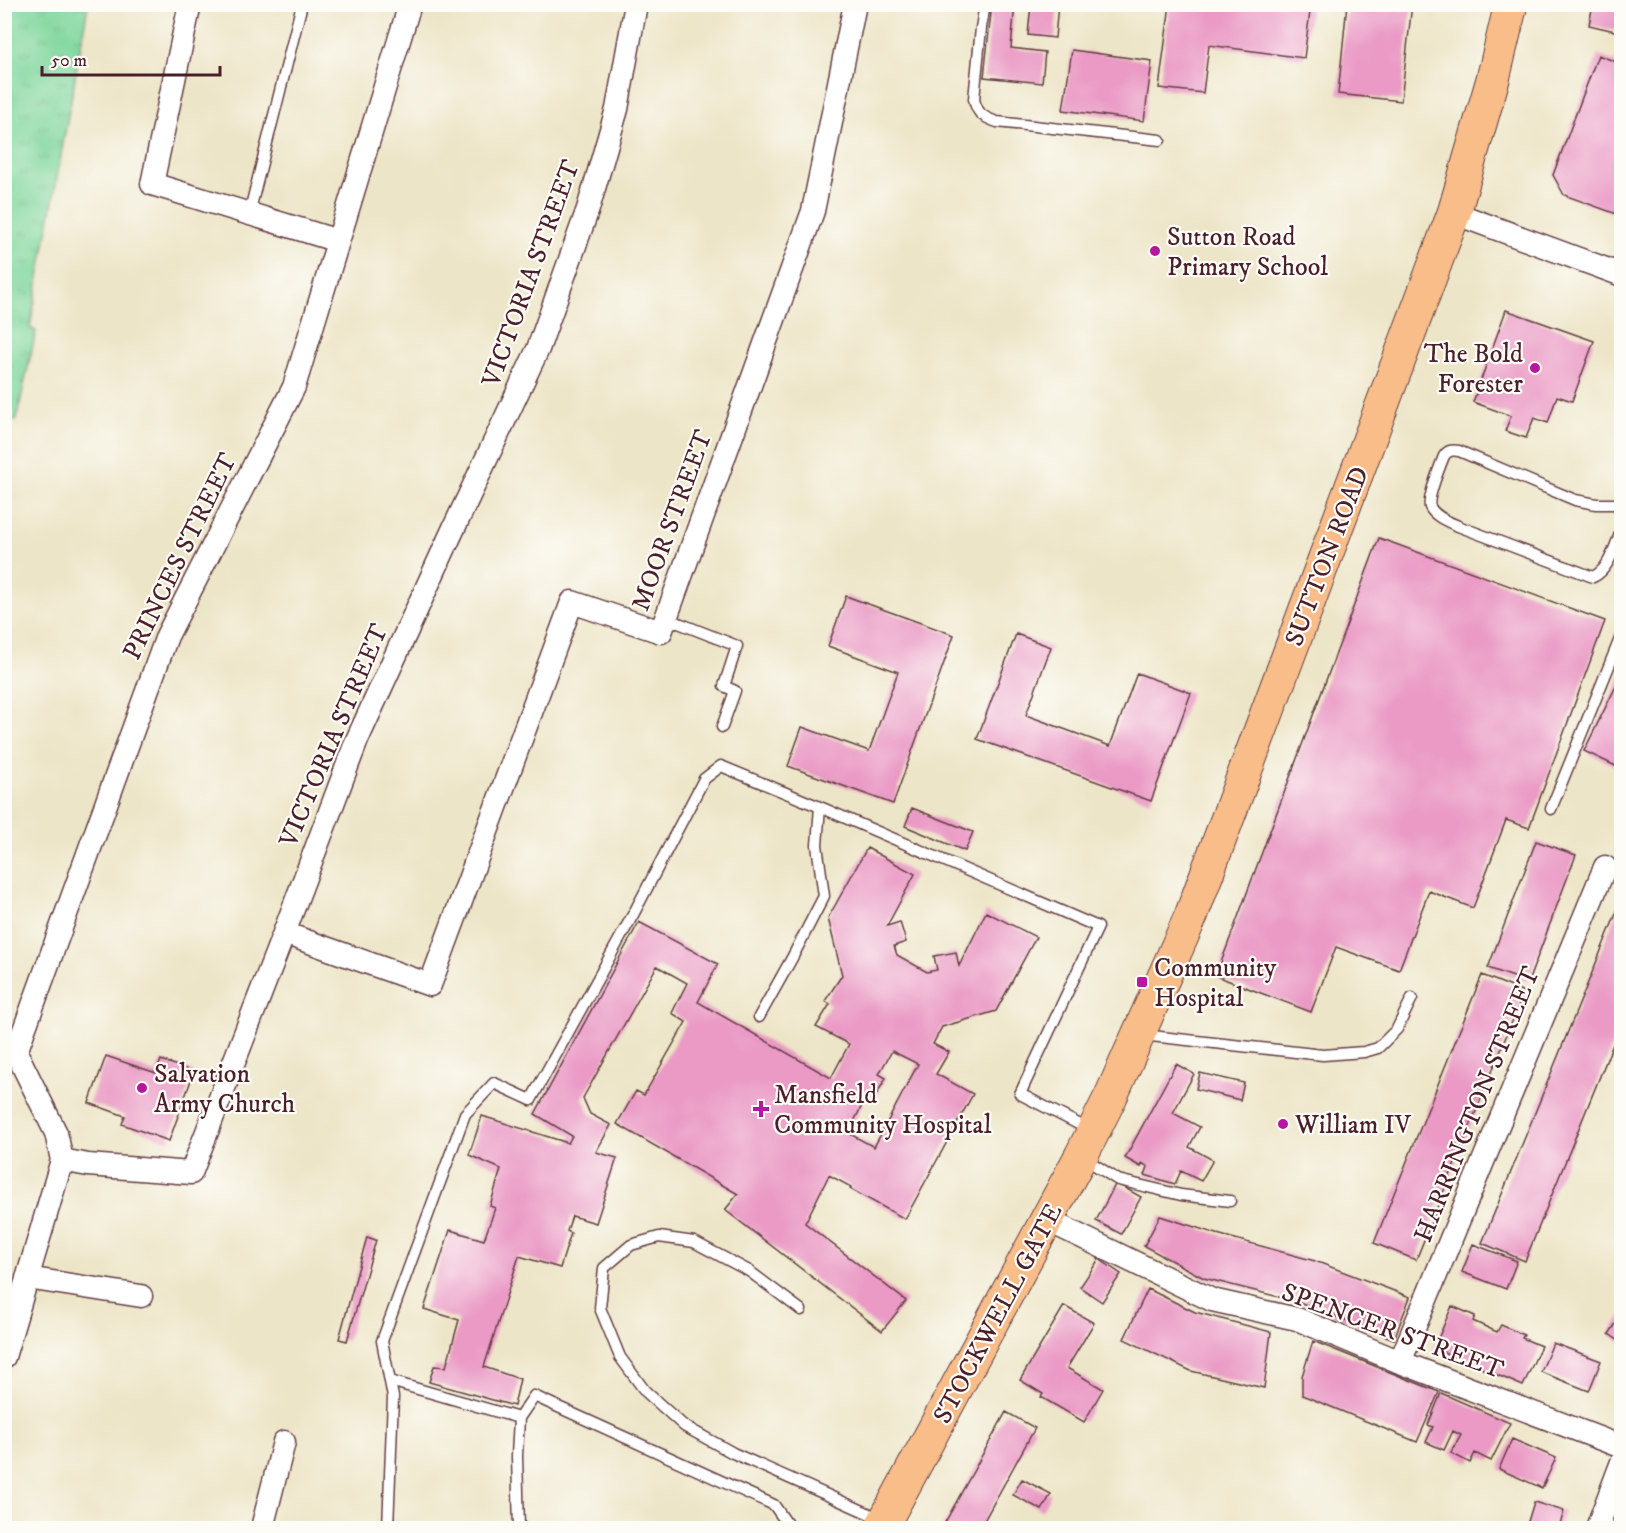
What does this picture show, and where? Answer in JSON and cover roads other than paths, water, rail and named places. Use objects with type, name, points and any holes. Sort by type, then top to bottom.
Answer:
[{"type":"highway","name":"SUTTON ROAD","points":[[1111,1096],[1191,916],[1454,213],[1493,79],[1510,4]]},
{"type":"highway","name":"STOCKWELL GATE","points":[[882,1524],[1047,1220],[1111,1096]]},
{"type":"street","points":[[190,4],[152,184],[338,241]]},
{"type":"street","name":"PRINCES STREET","points":[[62,1160],[56,1132],[10,1048],[166,636],[294,387],[410,4]]},
{"type":"street","name":"VICTORIA STREET","points":[[62,1160],[88,1165],[191,1173],[357,740],[538,349],[588,209],[617,109],[636,4]]},
{"type":"street","name":"MOOR STREET","points":[[284,933],[430,985],[572,602],[661,632],[813,211],[855,4]]},
{"type":"street","points":[[1454,213],[1622,275]]},
{"type":"street","name":"HARRINGTON STREET","points":[[1400,1362],[1605,867]]},
{"type":"street","points":[[4,1357],[62,1160]]},
{"type":"street","name":"SPENCER STREET","points":[[1047,1220],[1212,1300],[1297,1320],[1622,1447]]},
{"type":"street","points":[[27,1278],[141,1296]]},
{"type":"street","points":[[262,1528],[284,1442]]},
{"type":"street","points":[[1598,1528],[1622,1462]]},
{"type":"lane","points":[[249,214],[302,4]]},
{"type":"lane","points":[[986,4],[981,28],[974,99],[983,117],[997,122],[1160,140]]},
{"type":"lane","points":[[1622,504],[1615,506],[1575,500],[1460,451],[1451,450],[1444,456],[1429,501],[1432,510],[1439,517],[1458,526],[1593,577],[1601,573],[1606,566],[1622,529]]},
{"type":"lane","points":[[666,618],[737,646],[724,686],[735,691],[722,727]]},
{"type":"lane","points":[[1551,809],[1622,634]]},
{"type":"lane","points":[[388,1528],[393,1397],[382,1341],[465,1114],[494,1083],[531,1100],[635,911],[704,779],[721,766],[1098,927],[1020,1094],[1087,1144],[1118,1180],[1181,1195],[1230,1201]]},
{"type":"lane","points":[[759,1017],[824,896],[818,844],[820,807]]},
{"type":"lane","points":[[1138,1034],[1323,1055],[1365,1052],[1378,1048],[1397,1029],[1412,998]]},
{"type":"lane","points":[[801,1310],[749,1271],[694,1242],[659,1237],[631,1245],[604,1268],[600,1308],[620,1357],[645,1391],[684,1426],[733,1453],[882,1524]]},
{"type":"lane","points":[[390,1381],[519,1418]]},
{"type":"lane","points":[[519,1528],[517,1456],[519,1418],[534,1396],[774,1505],[790,1528]]},
{"type":"place","name":"Sutton Road Primary School","points":[[1155,251]]},
{"type":"place","name":"The Bold Forester","points":[[1535,368]]},
{"type":"place","name":"Community Hospital","points":[[1142,982]]},
{"type":"place","name":"Salvation Army Church","points":[[142,1088]]},
{"type":"place","name":"Mansfield Community Hospital","points":[[761,1109]]},
{"type":"place","name":"William IV","points":[[1283,1124]]}]
